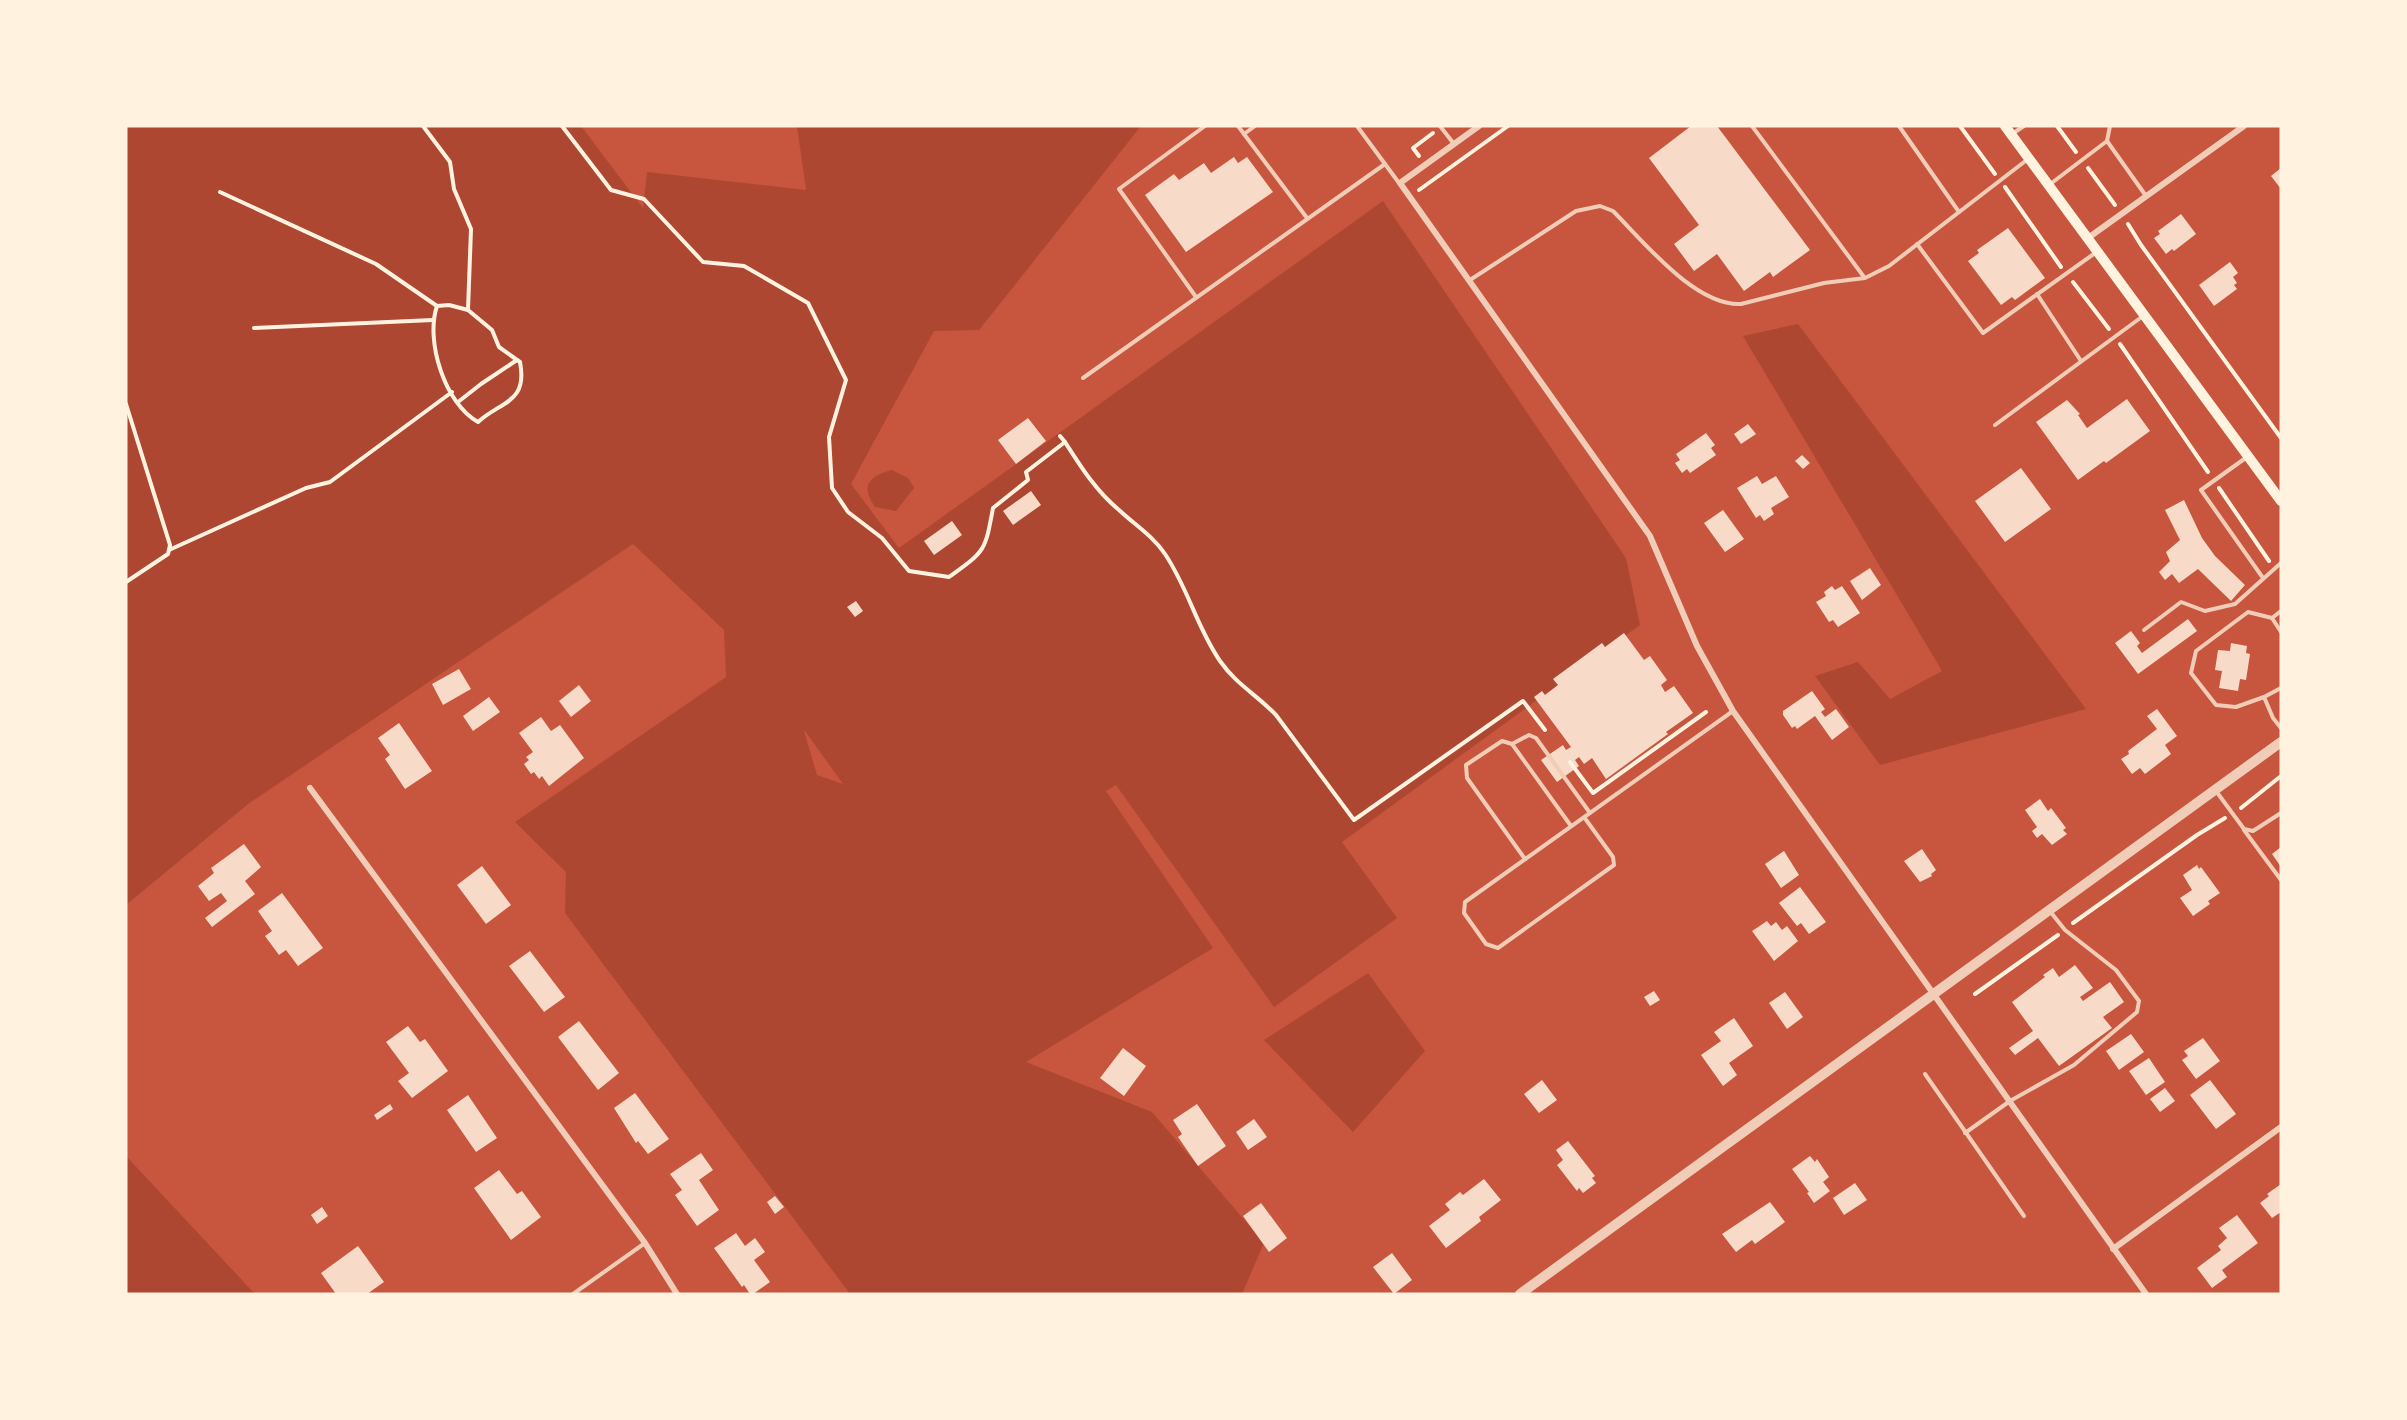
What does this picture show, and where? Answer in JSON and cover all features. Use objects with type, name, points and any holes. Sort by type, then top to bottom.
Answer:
[{"type":"main road","points":[[2008,130],[2280,497]]},
{"type":"street","points":[[1479,126],[1400,183],[1650,536],[1697,646],[1733,711],[2146,1294]]},
{"type":"street","points":[[2088,238],[2244,126]]},
{"type":"street","points":[[1520,1294],[2281,742]]},
{"type":"street","points":[[310,788],[645,1243],[677,1294]]},
{"type":"street","points":[[2113,1249],[2281,1127]]},
{"type":"lane","points":[[1196,297],[1119,189],[1206,126]]},
{"type":"lane","points":[[1238,126],[1307,218]]},
{"type":"lane","points":[[1244,134],[1255,126]]},
{"type":"lane","points":[[1357,126],[1400,183]]},
{"type":"lane","points":[[1440,126],[1454,144]]},
{"type":"lane","points":[[1752,126],[1865,278]]},
{"type":"lane","points":[[1899,126],[1959,212]]},
{"type":"lane","points":[[2008,130],[2024,126]]},
{"type":"lane","points":[[2049,185],[2107,141],[2110,126]]},
{"type":"lane","points":[[2107,141],[2146,196]]},
{"type":"lane","points":[[1470,280],[1576,211],[1600,206],[1613,211],[1694,288],[1715,301],[1741,304],[1824,283],[1865,278],[1889,266],[2029,159]]},
{"type":"lane","points":[[1083,378],[1384,164]]},
{"type":"lane","points":[[1917,244],[1983,333],[2097,252]]},
{"type":"lane","points":[[2037,294],[2081,361]]},
{"type":"lane","points":[[1995,425],[2144,316]]},
{"type":"lane","points":[[2248,456],[2201,490],[2263,578]]},
{"type":"lane","points":[[2144,630],[2181,602],[2205,611],[2235,604],[2281,563]]},
{"type":"lane","points":[[2272,618],[2281,611]]},
{"type":"lane","points":[[2281,632],[2272,618],[2248,612],[2196,651],[2192,673],[2216,705],[2236,707],[2281,688]]},
{"type":"lane","points":[[2264,697],[2273,718],[2281,728]]},
{"type":"lane","points":[[1584,817],[1613,857],[1614,865],[1498,948],[1486,944],[1464,913],[1465,902],[1526,859],[1571,826],[1733,711]]},
{"type":"lane","points":[[1512,744],[1529,735],[1536,738],[1590,813]]},
{"type":"lane","points":[[1526,859],[1467,778],[1466,765],[1502,741],[1512,744],[1571,826]]},
{"type":"lane","points":[[2215,790],[2281,880]]},
{"type":"lane","points":[[2244,829],[2253,831],[2281,813]]},
{"type":"lane","points":[[1965,1132],[2010,1101],[2074,1065],[2137,1012],[2139,1001],[2116,970],[2064,930],[2049,910]]},
{"type":"lane","points":[[1925,1074],[2024,1216]]},
{"type":"lane","points":[[573,1294],[645,1243]]},
{"type":"path","points":[[423,126],[450,162],[454,189],[471,229],[468,310]]},
{"type":"path","points":[[562,126],[611,190],[644,198],[703,262],[744,266],[808,303],[846,380],[829,438],[832,488],[848,512],[882,538],[909,571],[949,577],[980,555],[987,540],[993,508],[1028,480],[1026,472],[1065,442]]},
{"type":"path","points":[[1408,195],[1425,188],[1508,126]]},
{"type":"path","points":[[1960,126],[2115,338],[2274,568]]},
{"type":"path","points":[[2057,126],[2281,438]]},
{"type":"path","points":[[220,192],[376,264],[437,306],[468,310],[492,330],[499,347],[520,363],[522,375],[518,393],[505,406],[490,411],[478,422],[468,417],[442,376],[432,340],[433,320],[437,306]]},
{"type":"path","points":[[255,328],[433,320]]},
{"type":"path","points":[[458,402],[517,360]]},
{"type":"path","points":[[169,550],[306,488],[330,482],[452,392]]},
{"type":"path","points":[[126,404],[170,545],[168,554],[126,582]]},
{"type":"path","points":[[1060,436],[1091,482],[1118,510],[1146,532],[1164,553],[1183,584],[1219,660],[1237,683],[1266,704],[1276,715],[1354,820]]},
{"type":"path","points":[[1975,994],[2197,835],[2248,803],[2281,776]]},
{"type":"shaded area","points":[[126,126],[581,126],[643,208],[647,172],[806,190],[797,126],[1141,126],[979,330],[934,331],[851,484],[899,548],[1383,201],[1626,558],[1640,625],[1342,842],[1397,918],[1274,1007],[1116,785],[1106,791],[1213,948],[1026,1062],[1152,1112],[1264,1243],[1242,1294],[850,1294],[565,913],[566,872],[515,822],[726,677],[724,630],[633,544],[248,804],[126,905]],"holes":[[[805,731],[843,784],[817,775]]]},
{"type":"shaded area","points":[[1798,324],[2086,709],[1880,765],[1815,676],[1858,662],[1890,699],[1942,671],[1743,336]]},
{"type":"shaded area","points":[[892,470],[908,478],[914,488],[896,511],[875,507],[868,493],[869,482],[878,475]]},
{"type":"shaded area","points":[[1368,973],[1425,1051],[1353,1132],[1264,1040]]},
{"type":"shaded area","points":[[126,1156],[255,1294],[126,1294]]},
{"type":"building","points":[[1691,126],[1717,126],[1810,250],[1773,277],[1770,272],[1744,291],[1717,254],[1694,271],[1674,244],[1699,225],[1649,158]]},
{"type":"building","points":[[1234,157],[1238,163],[1247,157],[1273,192],[1186,252],[1145,195],[1174,174],[1179,180],[1204,163],[1211,173]]},
{"type":"building","points":[[2281,168],[2281,189],[2271,176]]},
{"type":"building","points":[[2181,214],[2196,234],[2174,251],[2172,249],[2166,254],[2154,238],[2160,234],[2158,231]]},
{"type":"building","points":[[2008,228],[2045,278],[2015,300],[2012,297],[2001,305],[1968,261],[1979,253],[1977,250]]},
{"type":"building","points":[[2230,262],[2238,273],[2233,277],[2237,283],[2234,285],[2237,289],[2214,306],[2199,285]]},
{"type":"building","points":[[2127,399],[2150,431],[2078,480],[2036,422],[2067,400],[2080,414],[2078,415],[2087,428]]},
{"type":"building","points":[[1028,418],[1046,441],[1016,464],[998,440]]},
{"type":"building","points":[[1748,424],[1756,434],[1741,444],[1734,434]]},
{"type":"building","points":[[1706,433],[1715,445],[1711,448],[1716,455],[1690,473],[1687,469],[1682,473],[1675,463],[1680,460],[1676,454]]},
{"type":"building","points":[[1802,455],[1810,463],[1803,469],[1795,461]]},
{"type":"building","points":[[2021,468],[2051,509],[2005,542],[1975,501]]},
{"type":"building","points":[[1757,476],[1762,484],[1776,476],[1789,497],[1771,508],[1774,514],[1764,521],[1760,515],[1756,518],[1737,488]]},
{"type":"building","points":[[1031,491],[1041,505],[1013,525],[1003,511]]},
{"type":"building","points":[[2184,500],[2202,538],[2215,556],[2245,585],[2231,601],[2198,569],[2179,583],[2172,574],[2165,580],[2159,572],[2170,561],[2166,552],[2180,540],[2165,510]]},
{"type":"building","points":[[1723,510],[1744,539],[1725,552],[1704,523]]},
{"type":"building","points":[[952,521],[962,535],[934,555],[924,541]]},
{"type":"building","points":[[1870,568],[1881,585],[1862,600],[1850,581]]},
{"type":"building","points":[[1832,586],[1835,590],[1842,586],[1860,613],[1838,627],[1833,620],[1829,622],[1816,602],[1826,596],[1824,592]]},
{"type":"building","points":[[856,601],[863,611],[855,617],[847,607]]},
{"type":"building","points":[[2188,619],[2197,631],[2138,674],[2115,643],[2131,631],[2140,643],[2137,646],[2142,653]]},
{"type":"building","points":[[1624,633],[1644,660],[1650,656],[1667,680],[1661,685],[1665,692],[1674,686],[1693,713],[1606,779],[1592,758],[1584,764],[1579,757],[1575,760],[1579,766],[1557,782],[1541,760],[1563,745],[1566,750],[1571,747],[1534,697],[1542,691],[1545,695],[1558,685],[1553,679],[1602,643],[1605,647]]},
{"type":"building","points":[[2231,643],[2247,646],[2246,653],[2250,654],[2246,680],[2240,679],[2238,691],[2219,688],[2222,671],[2215,670],[2218,650],[2230,651]]},
{"type":"building","points":[[459,669],[471,689],[443,705],[432,684]]},
{"type":"building","points":[[579,685],[591,701],[571,717],[559,701]]},
{"type":"building","points":[[1812,691],[1825,709],[1821,712],[1825,717],[1836,709],[1849,727],[1832,740],[1815,716],[1797,729],[1795,726],[1792,728],[1783,715],[1783,711]]},
{"type":"building","points":[[489,697],[500,712],[473,731],[463,716]]},
{"type":"building","points":[[2157,709],[2177,736],[2165,745],[2171,754],[2145,774],[2140,768],[2132,774],[2121,759],[2157,729],[2147,716]]},
{"type":"building","points":[[541,717],[551,731],[560,725],[584,758],[549,786],[542,776],[539,779],[534,772],[531,774],[524,764],[529,760],[526,757],[533,752],[519,733]]},
{"type":"building","points":[[399,723],[432,771],[405,789],[385,759],[390,755],[378,738]]},
{"type":"building","points":[[2040,799],[2048,811],[2051,808],[2066,828],[2063,830],[2067,834],[2052,845],[2042,834],[2037,838],[2032,831],[2037,827],[2025,810]]},
{"type":"building","points":[[244,844],[261,867],[245,881],[255,894],[212,927],[205,918],[227,901],[221,893],[209,901],[198,886],[214,873],[211,868]]},
{"type":"building","points":[[2281,847],[2281,867],[2272,854]]},
{"type":"building","points":[[1922,849],[1936,870],[1931,874],[1932,876],[1920,882],[1904,861]]},
{"type":"building","points":[[1784,851],[1799,875],[1781,888],[1765,864]]},
{"type":"building","points":[[2197,865],[2199,869],[2201,867],[2220,893],[2208,901],[2210,904],[2193,916],[2180,898],[2192,890],[2183,875]]},
{"type":"building","points":[[482,866],[511,905],[486,924],[457,885]]},
{"type":"building","points":[[1800,887],[1826,922],[1809,934],[1801,923],[1797,926],[1779,903]]},
{"type":"building","points":[[282,893],[323,948],[298,966],[286,950],[279,955],[265,936],[272,931],[258,911]]},
{"type":"building","points":[[1767,921],[1771,926],[1776,922],[1782,930],[1787,926],[1798,941],[1774,961],[1752,931]]},
{"type":"building","points":[[530,951],[565,997],[544,1012],[509,966]]},
{"type":"building","points":[[2075,965],[2093,988],[2080,997],[2083,1001],[2110,982],[2124,1002],[2103,1017],[2112,1028],[2059,1066],[2038,1038],[2015,1055],[2009,1048],[2033,1031],[2012,1002],[2045,977],[2043,975],[2053,968],[2059,977]]},
{"type":"building","points":[[1654,991],[1660,1000],[1650,1006],[1644,997]]},
{"type":"building","points":[[1785,992],[1803,1017],[1787,1029],[1769,1003]]},
{"type":"building","points":[[1734,1018],[1753,1046],[1729,1063],[1737,1075],[1723,1086],[1701,1055],[1721,1041],[1714,1032]]},
{"type":"building","points":[[579,1021],[619,1073],[598,1090],[558,1037]]},
{"type":"building","points":[[408,1026],[420,1042],[425,1039],[448,1071],[412,1098],[398,1081],[409,1073],[386,1042]]},
{"type":"building","points":[[2131,1034],[2144,1052],[2119,1070],[2106,1051]]},
{"type":"building","points":[[2203,1038],[2220,1061],[2196,1079],[2182,1060],[2188,1056],[2184,1051]]},
{"type":"building","points":[[1123,1048],[1146,1066],[1124,1096],[1100,1078]]},
{"type":"building","points":[[2149,1058],[2165,1082],[2146,1095],[2129,1071]]},
{"type":"building","points":[[1542,1080],[1557,1100],[1539,1113],[1524,1094]]},
{"type":"building","points":[[2210,1080],[2236,1114],[2216,1129],[2190,1095]]},
{"type":"building","points":[[2165,1088],[2175,1101],[2160,1112],[2150,1099]]},
{"type":"building","points":[[635,1093],[669,1139],[648,1154],[638,1141],[636,1143],[614,1108]]},
{"type":"building","points":[[468,1095],[497,1138],[476,1152],[447,1110]]},
{"type":"building","points":[[390,1104],[393,1109],[377,1120],[374,1115]]},
{"type":"building","points":[[1197,1104],[1226,1146],[1198,1166],[1178,1137],[1182,1134],[1173,1120]]},
{"type":"building","points":[[1254,1119],[1267,1137],[1248,1150],[1236,1132]]},
{"type":"building","points":[[1568,1141],[1595,1176],[1592,1178],[1596,1183],[1583,1193],[1579,1188],[1577,1191],[1557,1165],[1563,1160],[1556,1150]]},
{"type":"building","points":[[701,1153],[713,1170],[699,1180],[719,1210],[697,1226],[675,1195],[682,1190],[670,1174]]},
{"type":"building","points":[[1810,1156],[1815,1162],[1817,1159],[1829,1177],[1823,1182],[1830,1191],[1814,1203],[1792,1169]]},
{"type":"building","points":[[499,1170],[517,1194],[522,1191],[541,1217],[511,1240],[474,1188]]},
{"type":"building","points":[[1484,1179],[1501,1200],[1479,1217],[1481,1221],[1446,1248],[1429,1226],[1450,1210],[1445,1204],[1460,1192],[1463,1195]]},
{"type":"building","points":[[1855,1183],[1867,1200],[1844,1215],[1833,1198]]},
{"type":"building","points":[[2281,1184],[2281,1212],[2272,1218],[2260,1203],[2269,1196],[2267,1194]]},
{"type":"building","points":[[775,1196],[784,1207],[775,1214],[767,1202]]},
{"type":"building","points":[[1770,1202],[1785,1222],[1755,1244],[1752,1240],[1736,1252],[1722,1234]]},
{"type":"building","points":[[1261,1203],[1287,1238],[1269,1252],[1243,1216]]},
{"type":"building","points":[[322,1207],[328,1216],[317,1224],[311,1215]]},
{"type":"building","points":[[2237,1215],[2258,1243],[2222,1270],[2227,1277],[2212,1288],[2197,1268],[2221,1250],[2218,1246],[2227,1238],[2219,1228]]},
{"type":"building","points":[[736,1233],[745,1246],[755,1238],[765,1252],[754,1260],[770,1282],[753,1294],[750,1294],[744,1285],[742,1287],[714,1248]]},
{"type":"building","points":[[358,1246],[384,1282],[367,1294],[336,1294],[321,1273]]},
{"type":"building","points":[[1392,1253],[1412,1280],[1394,1294],[1373,1267]]}]
